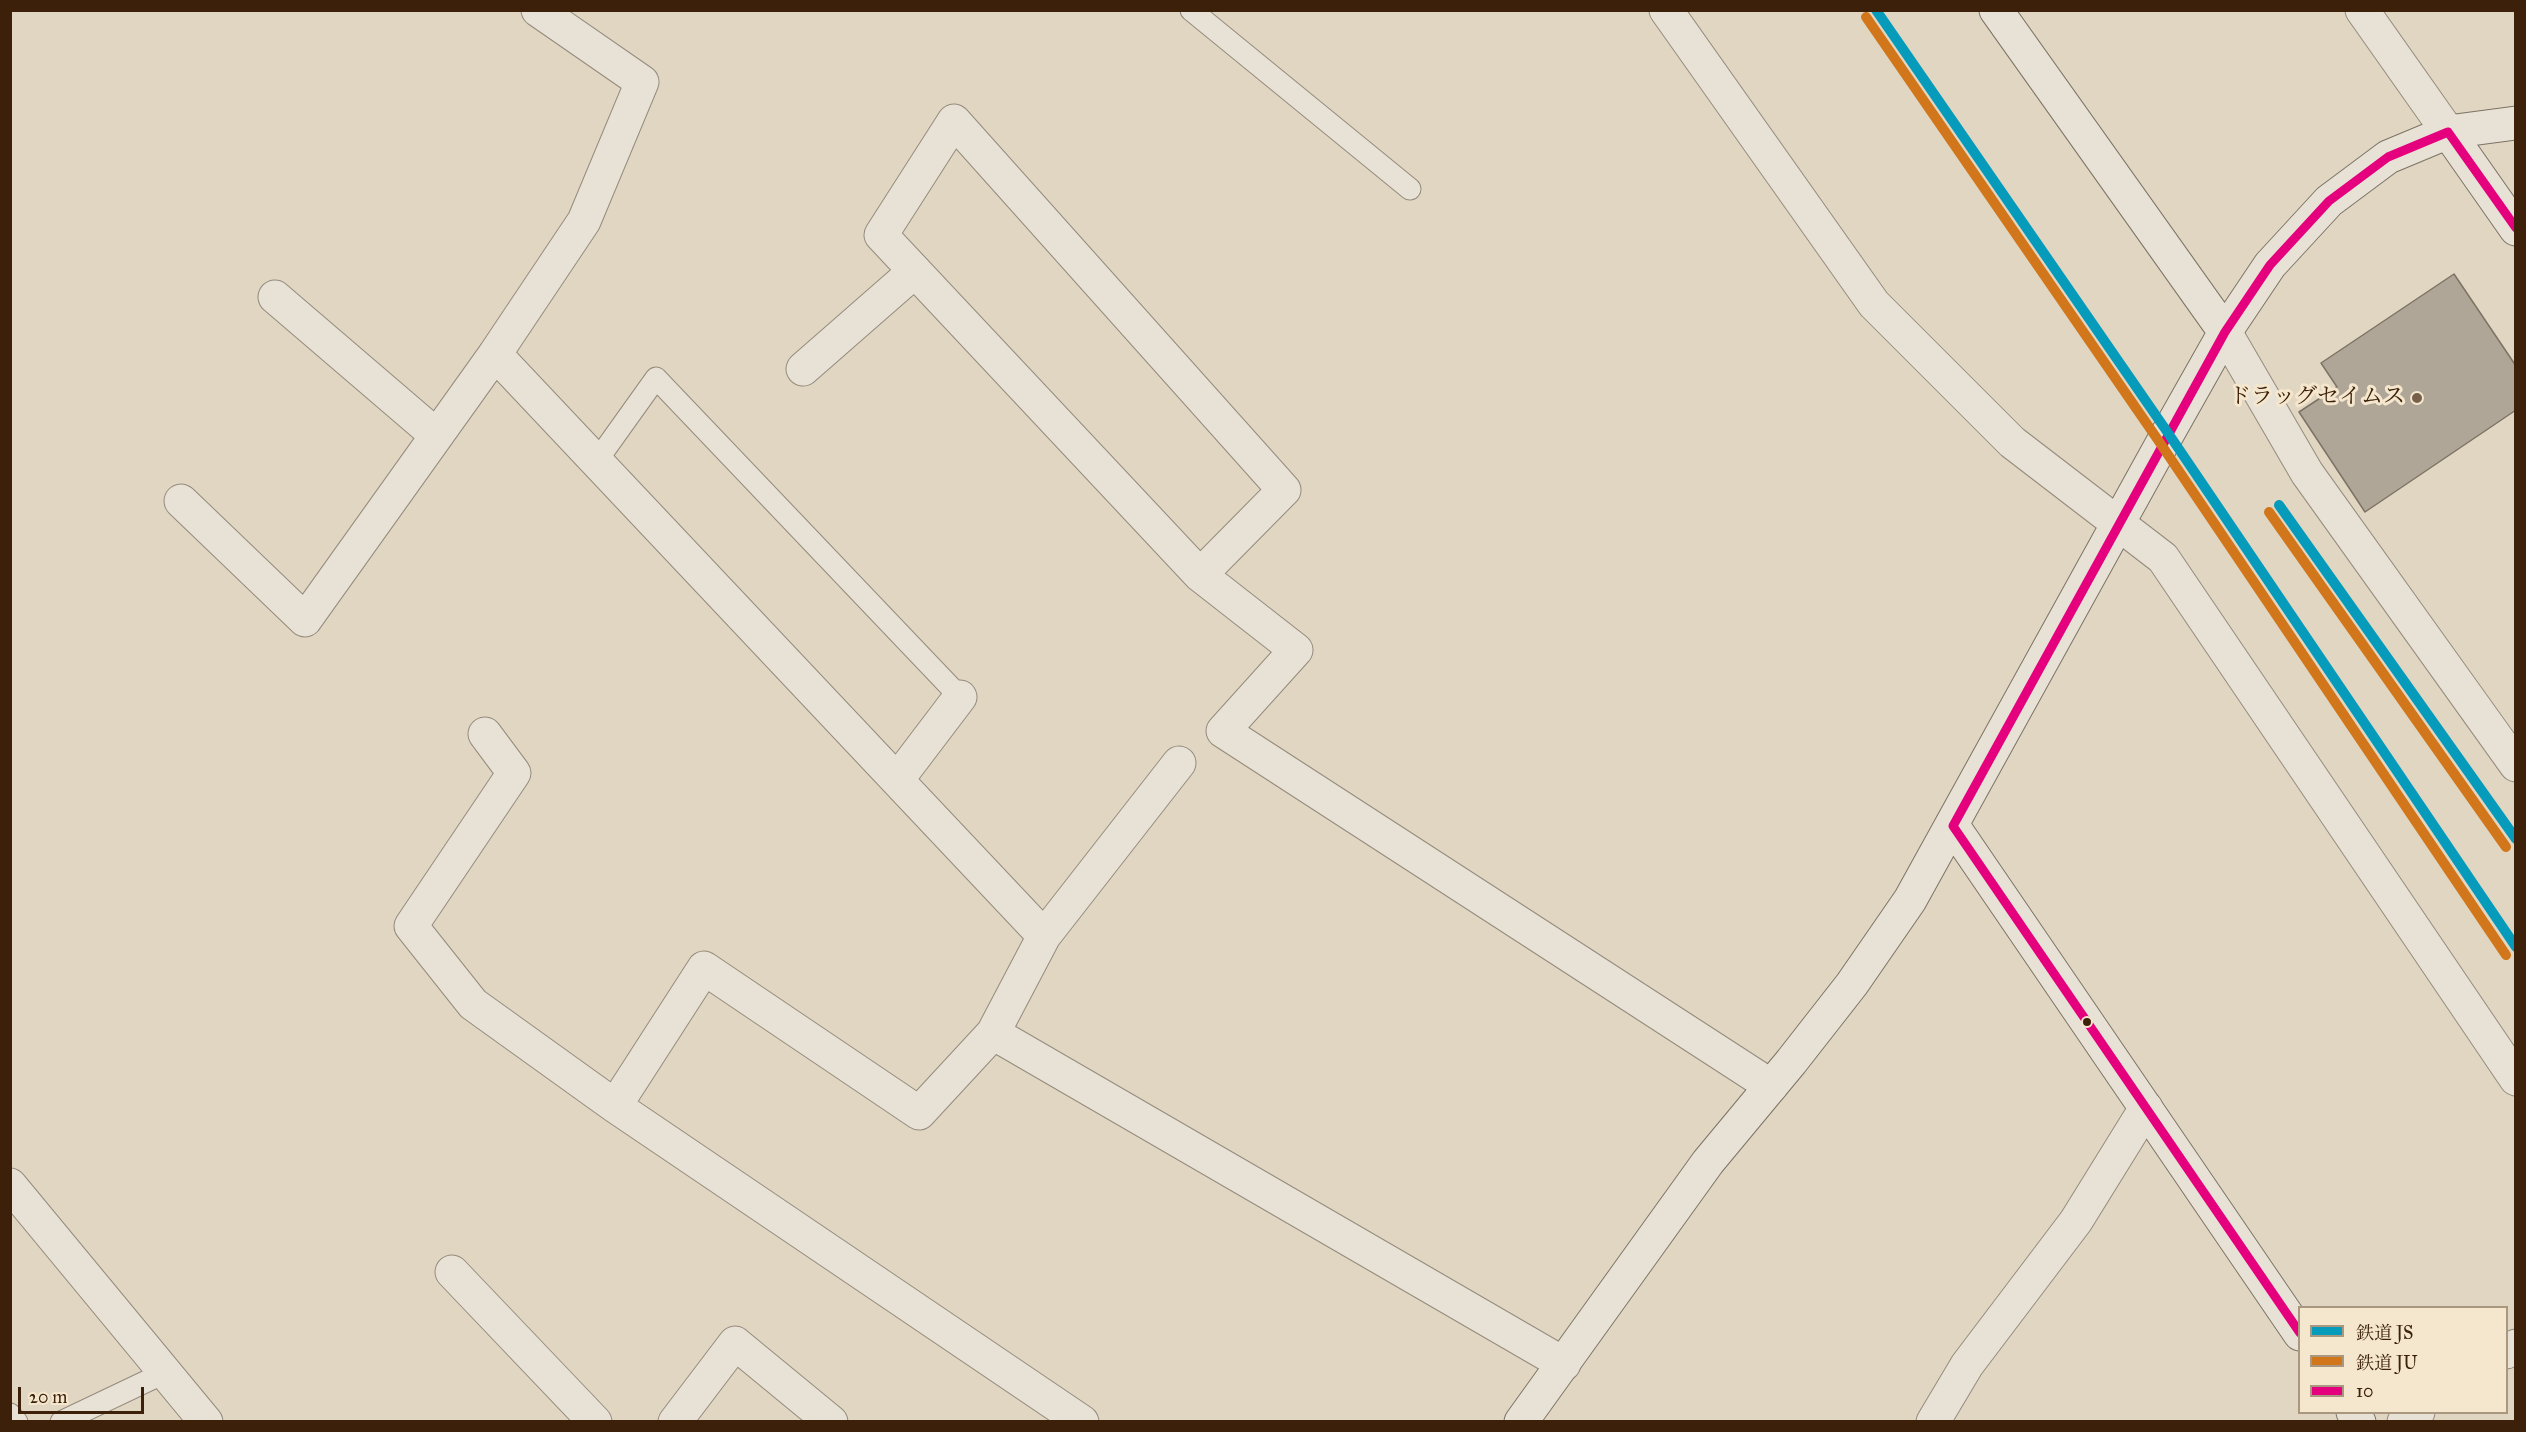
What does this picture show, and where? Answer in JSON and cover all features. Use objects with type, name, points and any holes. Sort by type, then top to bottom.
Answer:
[{"type":"street","points":[[181,501],[305,620],[495,354],[584,221],[642,81],[538,10]]},
{"type":"street","points":[[1666,10],[1874,304],[2013,442],[2163,558],[2516,1079]]},
{"type":"street","points":[[1996,10],[2225,332],[2307,473],[2516,765]]},
{"type":"street","points":[[2362,10],[2516,229]]},
{"type":"street","points":[[1200,574],[1284,490],[954,121],[881,235],[1200,574],[1296,650],[1223,731],[1771,1086]]},
{"type":"street","points":[[1521,1422],[1708,1162],[1852,984],[1910,900],[2225,332],[2270,265],[2329,201],[2388,157],[2448,132],[2516,123]]},
{"type":"street","points":[[803,369],[915,271]]},
{"type":"street","points":[[275,297],[436,435]]},
{"type":"street","points":[[495,354],[1044,936]]},
{"type":"street","points":[[897,780],[960,697]]},
{"type":"street","points":[[485,734],[514,773],[411,926],[473,1004],[615,1106],[1082,1422]]},
{"type":"street","points":[[615,1106],[704,968],[919,1113],[993,1033],[1044,936],[1179,763]]},
{"type":"street","points":[[1953,826],[2298,1331]]},
{"type":"street","points":[[993,1033],[1564,1364]]},
{"type":"street","points":[[1933,1422],[1967,1365],[2076,1221],[2146,1108]]},
{"type":"street","points":[[10,1185],[207,1422]]},
{"type":"street","points":[[452,1272],[595,1422]]},
{"type":"street","points":[[675,1422],[735,1343],[831,1422]]},
{"type":"lane","points":[[1191,10],[1410,189]]},
{"type":"lane","points":[[596,462],[656,378],[960,697]]},
{"type":"lane","points":[[61,1422],[166,1372]]},
{"type":"lane","points":[[10,1414],[17,1422]]},
{"type":"building","name":"ドラッグセイムス","points":[[2454,274],[2516,366],[2516,410],[2365,512],[2299,412],[2337,387],[2321,363]]},
{"type":"rail line","name":"JS","points":[[1876,10],[2168,433],[2516,947]]},
{"type":"rail line","name":"JU","points":[[1866,17],[2158,440],[2506,955]]},
{"type":"rail line","name":"JS","points":[[2279,505],[2516,839]]},
{"type":"rail line","name":"JU","points":[[2269,512],[2506,847]]},
{"type":"transit line","name":"10","points":[[2448,132],[2516,228]]},
{"type":"transit line","name":"10","points":[[1953,826],[2225,332],[2270,265],[2329,201],[2388,157],[2448,132]]},
{"type":"transit line","name":"10","points":[[1953,826],[2298,1330]]},
{"type":"place","name":"ドラッグセイムス","points":[[2417,398]]}]
